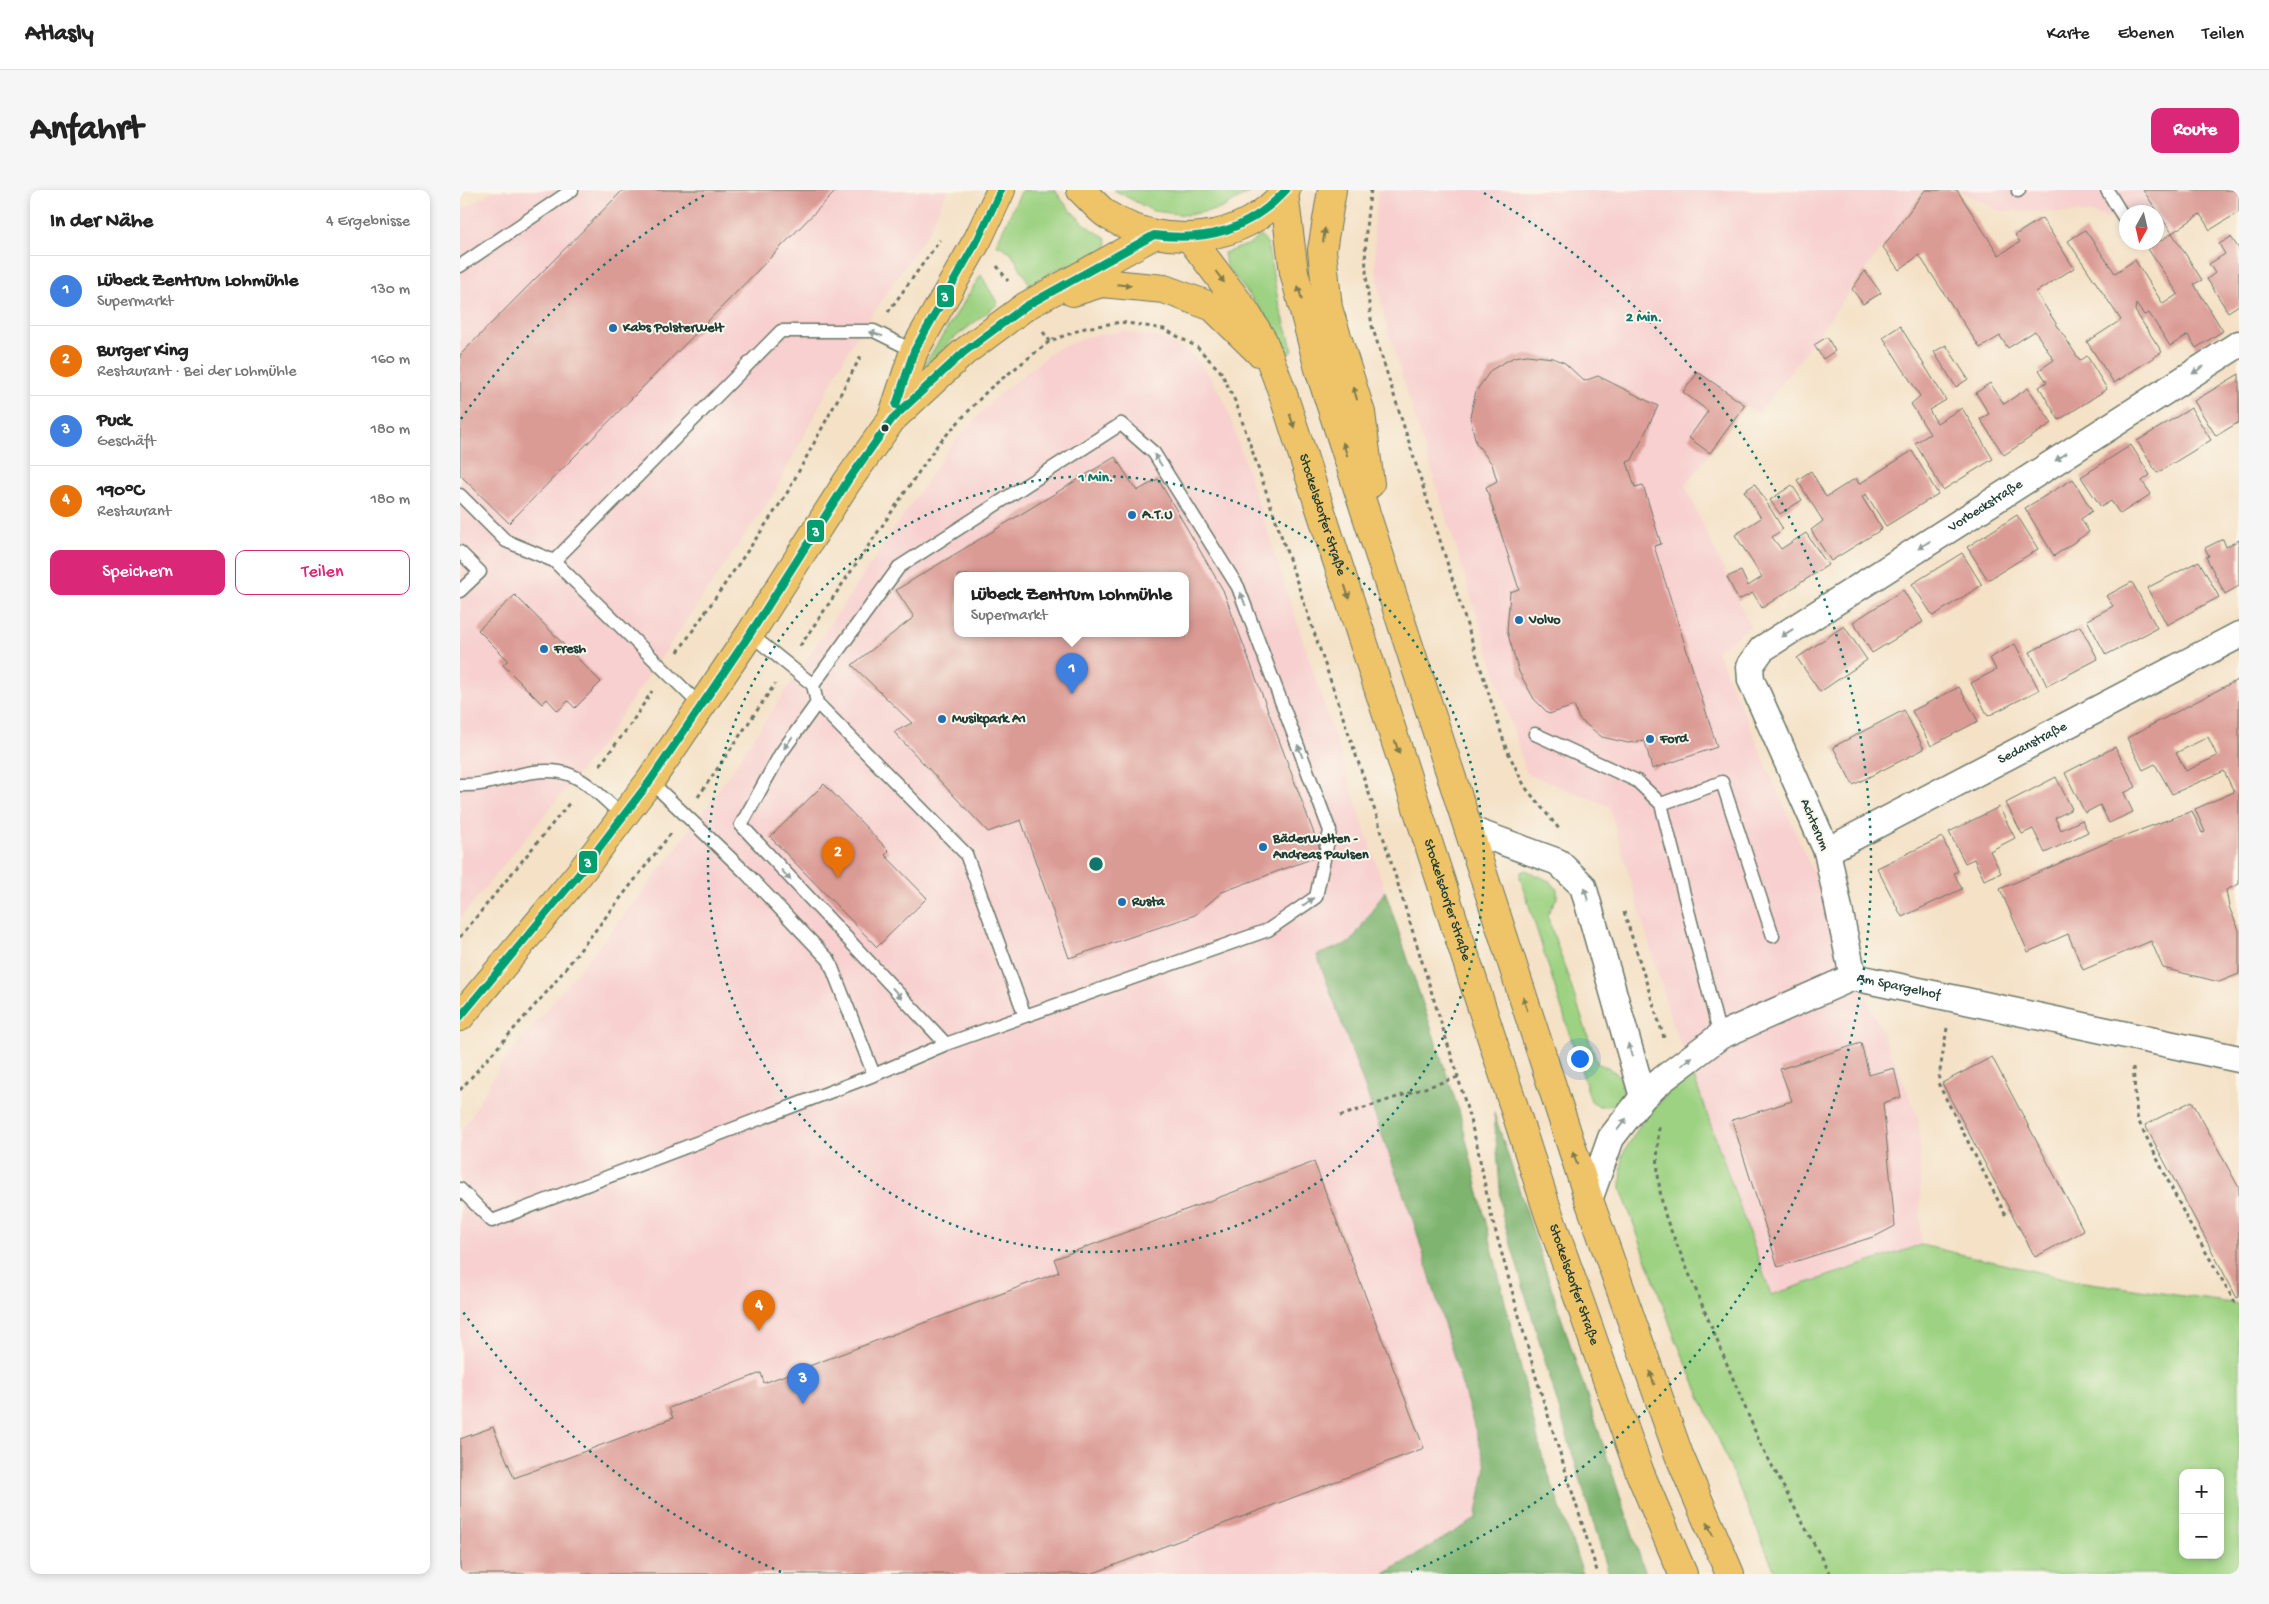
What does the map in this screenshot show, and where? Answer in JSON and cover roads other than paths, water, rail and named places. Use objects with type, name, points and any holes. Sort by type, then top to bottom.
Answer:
[{"type":"main road","points":[[892,419],[914,351],[978,239],[1001,190]]},
{"type":"main road","points":[[1081,190],[1108,215],[1130,227],[1154,235],[1172,238],[1210,235],[1234,228],[1259,215],[1285,192]]},
{"type":"main road","points":[[1332,190],[1322,250],[1328,308],[1361,414],[1377,545]]},
{"type":"main road","points":[[1285,192],[1294,272],[1319,370],[1589,1200],[1679,1455],[1730,1574]]},
{"type":"main road","points":[[460,1017],[579,874],[650,781],[702,707],[847,482],[892,419],[964,352],[1026,306],[1154,235]]},
{"type":"main road","name":"Stockelsdorfer Straße","points":[[1190,238],[1245,311],[1263,341],[1282,392],[1548,1212],[1640,1473],[1683,1574]]},
{"type":"main road","points":[[1026,306],[1102,283],[1164,290],[1213,307],[1259,352],[1282,392]]},
{"type":"street","name":"Vorbeckstraße","points":[[1751,680],[1750,666],[1762,649],[2239,344]]},
{"type":"street","name":"Sedanstraße","points":[[1827,851],[2239,636]]},
{"type":"street","name":"Achterum","points":[[1751,680],[1827,851],[1853,977]]},
{"type":"street","points":[[1468,829],[1558,862],[1583,886],[1643,1097]]},
{"type":"street","name":"Am Spargelhof","points":[[1589,1200],[1611,1138],[1643,1097],[1663,1079],[1715,1039],[1853,977],[2239,1060]]},
{"type":"lane","points":[[460,266],[572,190]]},
{"type":"lane","points":[[2107,190],[2119,210]]},
{"type":"lane","points":[[554,561],[781,331],[874,332],[914,351]]},
{"type":"lane","points":[[460,1189],[492,1221],[874,1075],[946,1044],[1268,930],[1316,897],[1330,830],[1238,587],[1154,454],[1121,424],[899,567],[813,685]]},
{"type":"lane","points":[[460,494],[506,541],[554,561],[702,707]]},
{"type":"lane","points":[[460,552],[480,572],[460,591]]},
{"type":"lane","points":[[750,634],[813,685],[817,703],[966,854],[1025,1016]]},
{"type":"lane","points":[[817,703],[781,753],[740,825],[946,1044]]},
{"type":"lane","points":[[1535,734],[1637,781],[1661,804],[1715,1039]]},
{"type":"lane","points":[[460,785],[476,786],[531,772],[548,770],[570,774],[586,783],[623,816]]},
{"type":"lane","points":[[650,781],[686,814],[829,960],[874,1075]]},
{"type":"lane","points":[[1661,804],[1722,782],[1773,936]]},
{"type":"place","name":"Kabs PolsterWelt","points":[[613,328]]},
{"type":"place","name":"A.T.U","points":[[1132,515]]},
{"type":"place","name":"Volvo","points":[[1519,620]]},
{"type":"place","name":"Fresh","points":[[544,649]]},
{"type":"place","name":"Lübeck Zentrum Lohmühle","points":[[1072,694]]},
{"type":"place","name":"Musikpark A1","points":[[942,719]]},
{"type":"place","name":"Ford","points":[[1650,739]]},
{"type":"place","name":"BäderWelten - Andreas Paulsen","points":[[1263,847]]},
{"type":"place","name":"Burger King","points":[[838,878]]},
{"type":"place","name":"Rusta","points":[[1122,902]]},
{"type":"place","name":"190°C","points":[[759,1331]]},
{"type":"place","name":"Puck","points":[[803,1404]]}]
